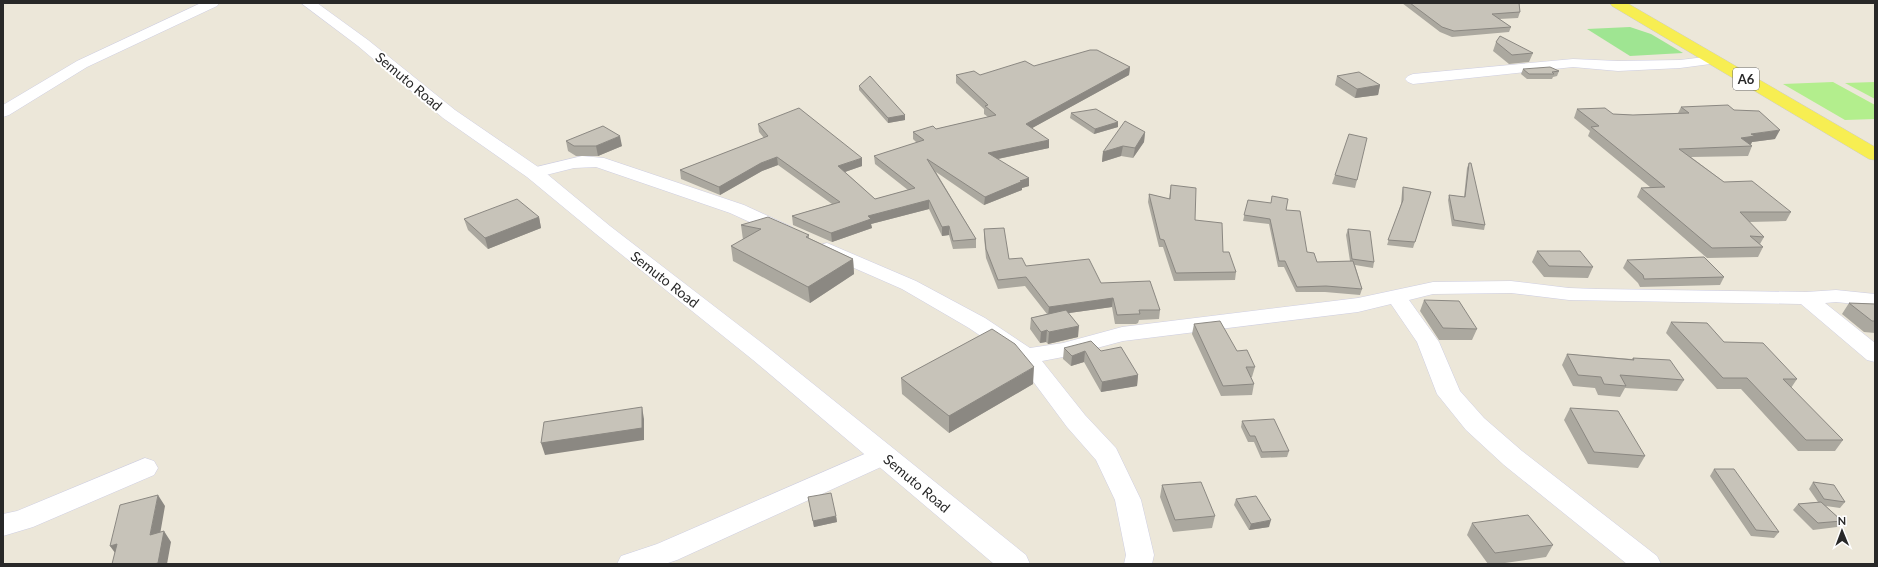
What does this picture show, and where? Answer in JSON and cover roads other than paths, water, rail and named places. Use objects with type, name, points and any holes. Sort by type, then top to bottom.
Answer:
[{"type":"main road","name":"Semuto Road","points":[[308,3],[363,43],[449,114],[534,173],[598,226],[762,355],[1015,564]]},
{"type":"main road","name":"A6","points":[[1617,3],[1875,155]]},
{"type":"street","points":[[3,112],[82,64],[212,3]]},
{"type":"street","points":[[1413,79],[1573,64],[1618,66],[1680,64],[1713,60]]},
{"type":"street","points":[[534,173],[566,164],[588,161],[598,162],[737,209],[909,285],[976,323],[1026,356],[1076,421],[1107,455],[1128,500],[1140,555],[1138,564]]},
{"type":"street","points":[[1026,356],[1063,350],[1122,334],[1331,309],[1358,305],[1433,288],[1511,287],[1569,294],[1806,298],[1836,296],[1875,300]]},
{"type":"street","points":[[1396,296],[1428,342],[1449,394],[1475,424],[1513,458],[1647,564]]},
{"type":"street","points":[[1806,298],[1875,355]]},
{"type":"street","points":[[631,564],[667,552],[883,455]]},
{"type":"street","points":[[3,525],[23,520],[145,468]]}]
